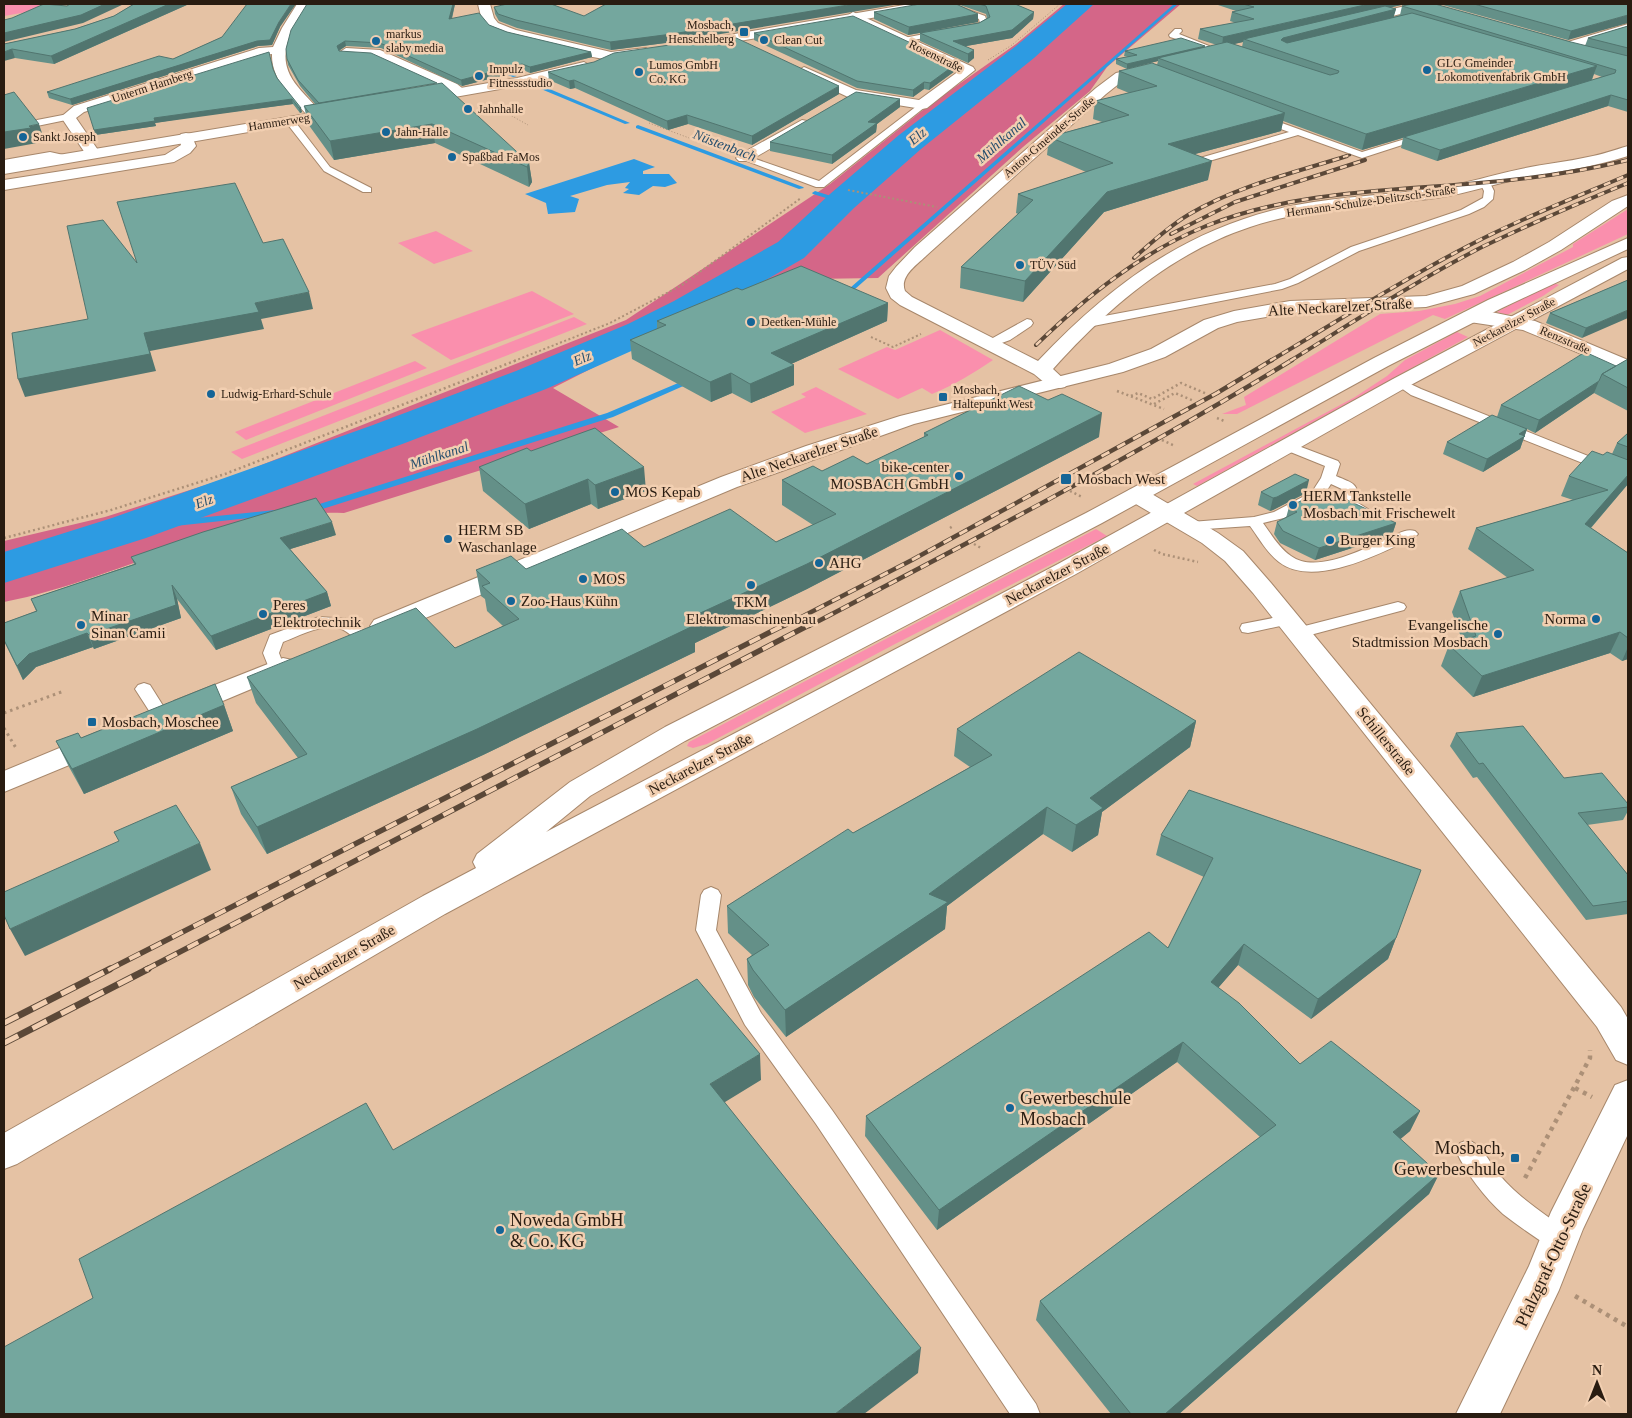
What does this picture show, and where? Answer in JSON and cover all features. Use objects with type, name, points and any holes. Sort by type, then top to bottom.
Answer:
[{"type":"street","points":[[303,4],[283,37],[279,60],[281,74],[316,116]]},
{"type":"street","points":[[484,4],[488,19],[494,26],[503,30],[538,40],[611,56]]},
{"type":"street","points":[[691,45],[929,4]]},
{"type":"street","points":[[1345,24],[1425,4],[1442,10]]},
{"type":"street","name":"Rosenstraße","points":[[853,16],[968,70],[922,105]]},
{"type":"street","points":[[1532,36],[1568,46],[1628,28]]},
{"type":"street","points":[[733,38],[755,48]]},
{"type":"street","name":"Unterm Hamberg","points":[[68,117],[78,110],[264,51],[280,50]]},
{"type":"street","points":[[403,102],[465,92],[589,65],[611,56],[656,50]]},
{"type":"street","points":[[346,52],[375,53],[465,92]]},
{"type":"street","points":[[1199,59],[1216,53]]},
{"type":"street","name":"Anton-Gmeinder-Straße","points":[[1049,377],[906,301],[897,293],[894,284],[898,276],[921,251],[1101,91],[1121,76],[1144,75],[1165,66]]},
{"type":"street","points":[[796,67],[853,94],[922,105]]},
{"type":"street","points":[[836,104],[853,94]]},
{"type":"street","name":"Hammerweg","points":[[4,168],[355,110]]},
{"type":"street","points":[[68,117],[92,153]]},
{"type":"street","points":[[744,158],[811,119]]},
{"type":"street","points":[[4,185],[169,159],[189,146],[186,137]]},
{"type":"street","name":"Hermann-Schulze-Delitzsch-Straße","points":[[1049,377],[1083,324],[1143,276],[1193,245],[1218,233],[1276,215],[1313,207],[1438,193],[1628,152]]},
{"type":"street","name":"Alte Neckarelzer Straße","points":[[332,646],[729,482],[907,420],[1049,377],[1116,368],[1158,353],[1211,324],[1234,316],[1290,308],[1418,302],[1454,295],[1519,266],[1555,246],[1618,204],[1628,200]]},
{"type":"street","points":[[434,905],[580,789],[675,734],[1137,494],[1381,362],[1470,317],[1628,243]]},
{"type":"street","name":"Neckarelzer Straße","points":[[4,1152],[434,905],[1180,520],[1288,446],[1400,383],[1628,263]]},
{"type":"street","name":"Renzstraße","points":[[1470,317],[1528,325],[1628,367]]},
{"type":"street","name":"Schillerstraße","points":[[1137,494],[1234,556],[1619,1014]]},
{"type":"street","points":[[152,720],[305,658]]},
{"type":"street","points":[[4,782],[119,734]]},
{"type":"street","points":[[1619,1014],[1628,1050]]},
{"type":"street","name":"Pfalzgraf-Otto-Straße","points":[[1478,1414],[1545,1276],[1565,1225],[1628,1096]]},
{"type":"lane","points":[[904,40],[978,27],[984,24],[982,18],[946,4]]},
{"type":"lane","points":[[1382,15],[1398,20]]},
{"type":"lane","points":[[1178,31],[1174,35],[1216,53]]},
{"type":"lane","points":[[1568,46],[1586,51]]},
{"type":"lane","points":[[744,158],[820,185],[922,105]]},
{"type":"lane","points":[[1252,115],[1362,155],[1438,132]]},
{"type":"lane","points":[[37,122],[68,117]]},
{"type":"lane","points":[[290,121],[327,169],[367,190]]},
{"type":"lane","points":[[1196,162],[1298,132]]},
{"type":"lane","points":[[4,163],[50,155],[65,158]]},
{"type":"lane","points":[[1083,324],[1278,287],[1294,281],[1355,249],[1480,206],[1488,199],[1489,191],[1486,183]]},
{"type":"lane","points":[[988,344],[1006,337],[1027,323]]},
{"type":"lane","points":[[1400,383],[1416,392],[1628,477]]},
{"type":"lane","points":[[1180,520],[1254,522],[1279,515],[1317,494],[1328,478],[1333,464],[1288,446]]},
{"type":"lane","points":[[1328,478],[1351,488],[1351,503],[1355,508],[1379,519]]},
{"type":"lane","points":[[1254,522],[1286,561],[1299,567],[1319,567],[1359,557],[1410,534],[1395,527]]},
{"type":"lane","points":[[1248,628],[1293,627],[1398,606]]},
{"type":"lane","points":[[277,669],[271,653],[276,639],[319,622],[344,623],[360,635]]},
{"type":"lane","points":[[144,689],[152,720]]},
{"type":"lane","points":[[711,895],[706,930],[753,1019],[824,1117],[1026,1414]]},
{"type":"lane","points":[[1468,1151],[1491,1183],[1511,1205],[1560,1240]]},
{"type":"path","points":[[968,70],[974,69],[1012,45],[1060,4]]},
{"type":"path","points":[[465,92],[528,126]]},
{"type":"path","points":[[649,123],[744,158]]},
{"type":"path","points":[[4,538],[111,510],[225,474],[610,324],[682,284],[820,185]]},
{"type":"path","points":[[840,188],[938,207]]},
{"type":"path","points":[[871,337],[892,347],[922,333],[917,331]]},
{"type":"path","points":[[1131,396],[1138,393],[1152,398],[1181,383],[1207,394]]},
{"type":"path","points":[[1115,390],[1164,409]]},
{"type":"path","points":[[1154,404],[1176,393],[1194,401]]},
{"type":"path","points":[[1070,491],[1082,497]]},
{"type":"path","points":[[4,713],[64,691]]},
{"type":"path","points":[[4,728],[14,744]]},
{"type":"path","points":[[1511,1205],[1590,1058],[1590,1048]]},
{"type":"path","points":[[1572,1295],[1628,1327]]},
{"type":"shaded area","points":[[4,4],[41,4],[33,11],[4,16]]},
{"type":"shaded area","points":[[1064,4],[1181,4],[1107,67],[1090,91],[1023,147],[878,278],[810,279],[693,317],[553,388],[619,427],[344,513],[303,514],[263,521],[205,538],[73,584],[4,602],[4,541],[105,517],[234,476],[626,320],[830,184],[928,106],[1016,44]]},
{"type":"shaded area","points":[[1628,209],[1628,234],[1445,319],[1433,315],[1237,414],[1222,414],[1246,405],[1244,397],[1380,314],[1419,311],[1455,304],[1480,296],[1573,247],[1573,244]]},
{"type":"shaded area","points":[[436,231],[473,251],[434,264],[398,243]]},
{"type":"shaded area","points":[[1553,283],[1559,285],[1543,296],[1507,315],[1497,312]]},
{"type":"shaded area","points":[[532,291],[574,314],[451,360],[411,335]]},
{"type":"shaded area","points":[[574,317],[587,324],[242,459],[231,452]]},
{"type":"shaded area","points":[[940,330],[993,360],[948,387],[932,394],[922,388],[898,399],[838,369],[887,347],[895,350]]},
{"type":"shaded area","points":[[1457,332],[1468,337],[1197,486],[1193,484],[1355,397],[1387,376],[1405,360]]},
{"type":"shaded area","points":[[415,361],[427,368],[246,440],[235,432]]},
{"type":"shaded area","points":[[816,387],[867,414],[805,433],[771,412],[806,397],[801,394]]},
{"type":"shaded area","points":[[1096,529],[1107,536],[895,644],[707,744],[693,748],[687,746],[689,742]]},
{"type":"water","points":[[634,159],[655,167],[643,171],[643,174],[669,174],[677,183],[665,187],[653,186],[639,195],[623,193],[629,189],[625,188],[630,182],[607,185],[570,196],[579,199],[575,212],[548,214],[546,203],[525,194]]},
{"type":"building","points":[[44,4],[67,6],[70,4],[105,4],[81,15],[4,33],[4,20]]},
{"type":"building","points":[[134,4],[169,4],[51,56],[12,49],[4,52],[4,44],[75,29],[114,16]]},
{"type":"building","points":[[247,4],[291,4],[270,40],[257,41],[70,99],[47,92],[159,56],[173,59],[222,37]]},
{"type":"building","points":[[307,4],[453,4],[449,19],[479,13],[489,25],[507,32],[591,52],[530,67],[522,64],[461,80],[380,43],[345,41],[337,46],[339,51],[371,53],[437,83],[319,103],[298,80],[287,59],[286,49],[291,30]]},
{"type":"building","points":[[507,4],[551,4],[584,16],[606,4],[854,4],[672,34],[610,42],[498,14],[494,7]]},
{"type":"building","points":[[920,4],[956,4],[978,14],[909,27],[874,12]]},
{"type":"building","points":[[979,4],[1015,4],[1034,12],[1012,30],[953,41],[974,50],[968,54],[920,33],[979,23],[990,17],[986,6]]},
{"type":"building","points":[[1243,4],[1369,4],[1223,37],[1200,29],[1254,19],[1232,12],[1254,7]]},
{"type":"building","points":[[1435,4],[1628,56],[1628,100],[1611,95],[1440,150],[1404,137],[1615,73],[1616,70],[1402,6]]},
{"type":"building","points":[[1474,4],[1628,4],[1628,15],[1571,31]]},
{"type":"building","points":[[1385,6],[1396,9],[1281,40],[1287,43],[1412,13],[1597,66],[1366,134],[1158,58],[1227,42],[1330,75],[1339,71],[1244,39]]},
{"type":"building","points":[[853,16],[956,64],[930,83],[924,82],[913,90],[857,81],[754,33]]},
{"type":"building","points":[[1628,26],[1628,48],[1588,38]]},
{"type":"building","points":[[732,36],[839,86],[752,136],[687,115],[667,121],[574,80],[569,81],[548,72],[594,62],[614,53]]},
{"type":"building","points":[[1181,38],[1205,46],[1127,64],[1116,59],[1137,55],[1125,51]]},
{"type":"building","points":[[269,52],[277,78],[301,108],[292,99],[154,118],[155,121],[94,130],[87,108]]},
{"type":"building","points":[[1152,63],[1285,113],[1168,144],[1212,161],[1107,192],[1025,281],[961,267],[1033,200],[1018,194],[1113,163],[1049,137],[1129,115],[1095,101],[1157,86],[1119,71]]},
{"type":"building","points":[[442,83],[529,163],[527,167],[432,124],[330,141],[304,106]]},
{"type":"building","points":[[14,92],[39,124],[29,126],[31,128],[4,132],[4,95]]},
{"type":"building","points":[[856,92],[900,99],[868,122],[877,123],[832,155],[770,142]]},
{"type":"building","points":[[235,183],[263,243],[283,239],[309,292],[255,303],[259,312],[144,333],[150,354],[18,379],[12,333],[88,319],[67,226],[103,220],[137,263],[117,202]]},
{"type":"building","points":[[801,266],[888,303],[771,353],[794,365],[750,384],[731,373],[710,382],[630,340],[666,325],[657,321],[737,288],[742,290]]},
{"type":"building","points":[[1628,280],[1628,310],[1586,328],[1550,313]]},
{"type":"building","points":[[1585,352],[1616,366],[1602,374],[1599,381],[1539,420],[1501,405]]},
{"type":"building","points":[[1628,359],[1628,388],[1602,374]]},
{"type":"building","points":[[1019,386],[1048,400],[1062,394],[1102,413],[807,564],[685,620],[693,626],[477,729],[257,827],[231,787],[307,754],[247,677],[416,608],[455,648],[519,619],[482,586],[490,583],[476,570],[511,556],[526,569],[622,529],[644,547],[730,509],[776,542],[836,514],[782,480],[813,466],[822,471],[853,456],[867,464],[928,435],[924,433]]},
{"type":"building","points":[[1492,415],[1527,429],[1519,434],[1525,436],[1487,459],[1447,442]]},
{"type":"building","points":[[595,428],[644,467],[595,485],[588,479],[525,504],[479,467],[527,448],[531,451]]},
{"type":"building","points":[[1628,433],[1628,447],[1617,443]]},
{"type":"building","points":[[1592,451],[1603,455],[1607,452],[1628,460],[1628,475],[1585,524],[1628,553],[1628,638],[1620,632],[1482,676],[1449,645],[1476,636],[1460,591],[1534,570],[1476,528],[1608,490],[1569,476]]},
{"type":"building","points":[[1295,474],[1309,480],[1273,498],[1261,492]]},
{"type":"building","points":[[1324,489],[1396,523],[1319,548],[1283,531],[1277,522],[1297,512],[1289,507]]},
{"type":"building","points":[[316,498],[332,522],[280,538],[327,592],[211,636],[172,585],[176,605],[89,635],[87,633],[29,654],[17,666],[4,640],[4,623],[37,611],[31,599],[136,564],[131,557],[203,532]]},
{"type":"building","points":[[1079,652],[1196,721],[1090,798],[1103,808],[1076,825],[1047,807],[929,894],[948,902],[785,1010],[753,970],[747,959],[769,945],[727,906],[848,829],[853,833],[992,755],[957,729]]},
{"type":"building","points":[[215,684],[224,705],[72,769],[56,741],[78,733],[81,738]]},
{"type":"building","points":[[1523,726],[1564,778],[1602,773],[1628,804],[1628,807],[1578,813],[1628,875],[1628,901],[1593,906],[1483,763],[1479,764],[1456,733]]},
{"type":"building","name":"Gewerbeschule Mosbach","points":[[1189,790],[1421,870],[1396,938],[1318,999],[1244,944],[1211,982],[1239,1003],[1300,1064],[1331,1041],[1420,1111],[1393,1132],[1439,1174],[1165,1414],[1131,1414],[1040,1301],[1276,1125],[1183,1042],[939,1210],[866,1116],[1149,932],[1168,948],[1213,858],[1161,835]]},
{"type":"building","points":[[176,805],[200,843],[10,929],[4,915],[4,892],[119,841],[114,832]]},
{"type":"building","name":"Noweda GmbH & Co. KG","points":[[697,979],[760,1054],[710,1084],[921,1348],[835,1414],[4,1414],[4,1347],[93,1298],[79,1259],[366,1103],[393,1150]]},
{"type":"waterway","name":"Elz","points":[[4,568],[129,528],[389,434],[531,380],[642,332],[688,309],[791,250],[842,201],[910,142],[1025,52],[1082,4]]},
{"type":"waterway","name":"Mühlkanal","points":[[844,296],[1176,4]]},
{"type":"waterway","name":"Nüstenbach","points":[[498,69],[515,76]]},
{"type":"waterway","name":"Nüstenbach","points":[[531,83],[627,123]]},
{"type":"waterway","name":"Nüstenbach","points":[[638,127],[801,188]]},
{"type":"waterway","name":"Nüstenbach","points":[[815,193],[842,201]]},
{"type":"waterway","name":"Mühlkanal","points":[[310,510],[610,415],[693,380]]},
{"type":"waterway","name":"Mühlkanal","points":[[129,528],[275,513]]},
{"type":"railway","points":[[1343,157],[1350,155]]},
{"type":"railway","points":[[1134,258],[1160,235],[1188,215],[1207,205],[1246,188],[1347,156]]},
{"type":"railway","points":[[1171,234],[1235,202],[1365,160]]},
{"type":"railway","points":[[1036,345],[1094,293],[1136,263],[1182,237],[1237,215],[1302,200],[1335,195],[1528,178],[1588,169],[1628,160]]},
{"type":"railway","points":[[1270,361],[1393,287],[1487,236],[1628,175]]},
{"type":"railway","points":[[1290,361],[1457,260],[1555,214],[1628,183]]},
{"type":"railway","points":[[784,626],[912,560],[1217,393],[1272,360]]},
{"type":"railway","points":[[809,626],[1113,464],[1292,360]]},
{"type":"railway","points":[[108,970],[786,624]]},
{"type":"railway","points":[[145,970],[811,624]]},
{"type":"railway","points":[[4,1023],[110,969]]},
{"type":"railway","points":[[4,1043],[148,969]]},
{"type":"place","name":"Mosbach, Henschelberg","points":[[744,32]]},
{"type":"place","name":"Clean Cut","points":[[764,40]]},
{"type":"place","name":"markus slaby media","points":[[376,41]]},
{"type":"place","name":"GLG Gmeinder Lokomotivenfabrik GmbH","points":[[1427,70]]},
{"type":"place","name":"Lumos GmbH Co. KG","points":[[639,72]]},
{"type":"place","name":"Impulz Fitnessstudio","points":[[479,76]]},
{"type":"place","name":"Jahnhalle","points":[[468,109]]},
{"type":"place","name":"Jahn-Halle","points":[[386,132]]},
{"type":"place","name":"Sankt Joseph","points":[[23,137]]},
{"type":"place","name":"Spaßbad FaMos","points":[[452,157]]},
{"type":"place","name":"TÜV Süd","points":[[1020,265]]},
{"type":"place","name":"Deetken-Mühle","points":[[751,322]]},
{"type":"place","name":"Ludwig-Erhard-Schule","points":[[211,394]]},
{"type":"place","name":"Mosbach, Haltepunkt West","points":[[943,397]]},
{"type":"place","name":"bike-center MOSBACH GmbH","points":[[959,476]]},
{"type":"place","name":"Mosbach West","points":[[1066,479]]},
{"type":"place","name":"MOS Kepab","points":[[615,492]]},
{"type":"place","name":"HERM Tankstelle Mosbach mit Frischewelt","points":[[1293,505]]},
{"type":"place","name":"HERM SB Waschanlage","points":[[448,539]]},
{"type":"place","name":"Burger King","points":[[1330,540]]},
{"type":"place","name":"AHG","points":[[819,563]]},
{"type":"place","name":"MOS","points":[[583,579]]},
{"type":"place","name":"TKM Elektromaschinenbau","points":[[751,585]]},
{"type":"place","name":"Zoo-Haus Kühn","points":[[511,601]]},
{"type":"place","name":"Peres Elektrotechnik","points":[[263,614]]},
{"type":"place","name":"Norma","points":[[1596,619]]},
{"type":"place","name":"Minar Sinan Camii","points":[[81,625]]},
{"type":"place","name":"Evangelische Stadtmission Mosbach","points":[[1498,634]]},
{"type":"place","name":"Mosbach, Moschee","points":[[92,722]]},
{"type":"place","name":"Gewerbeschule Mosbach","points":[[1010,1108]]},
{"type":"place","name":"Mosbach, Gewerbeschule","points":[[1515,1158]]},
{"type":"place","name":"Noweda GmbH & Co. KG","points":[[500,1230]]}]
